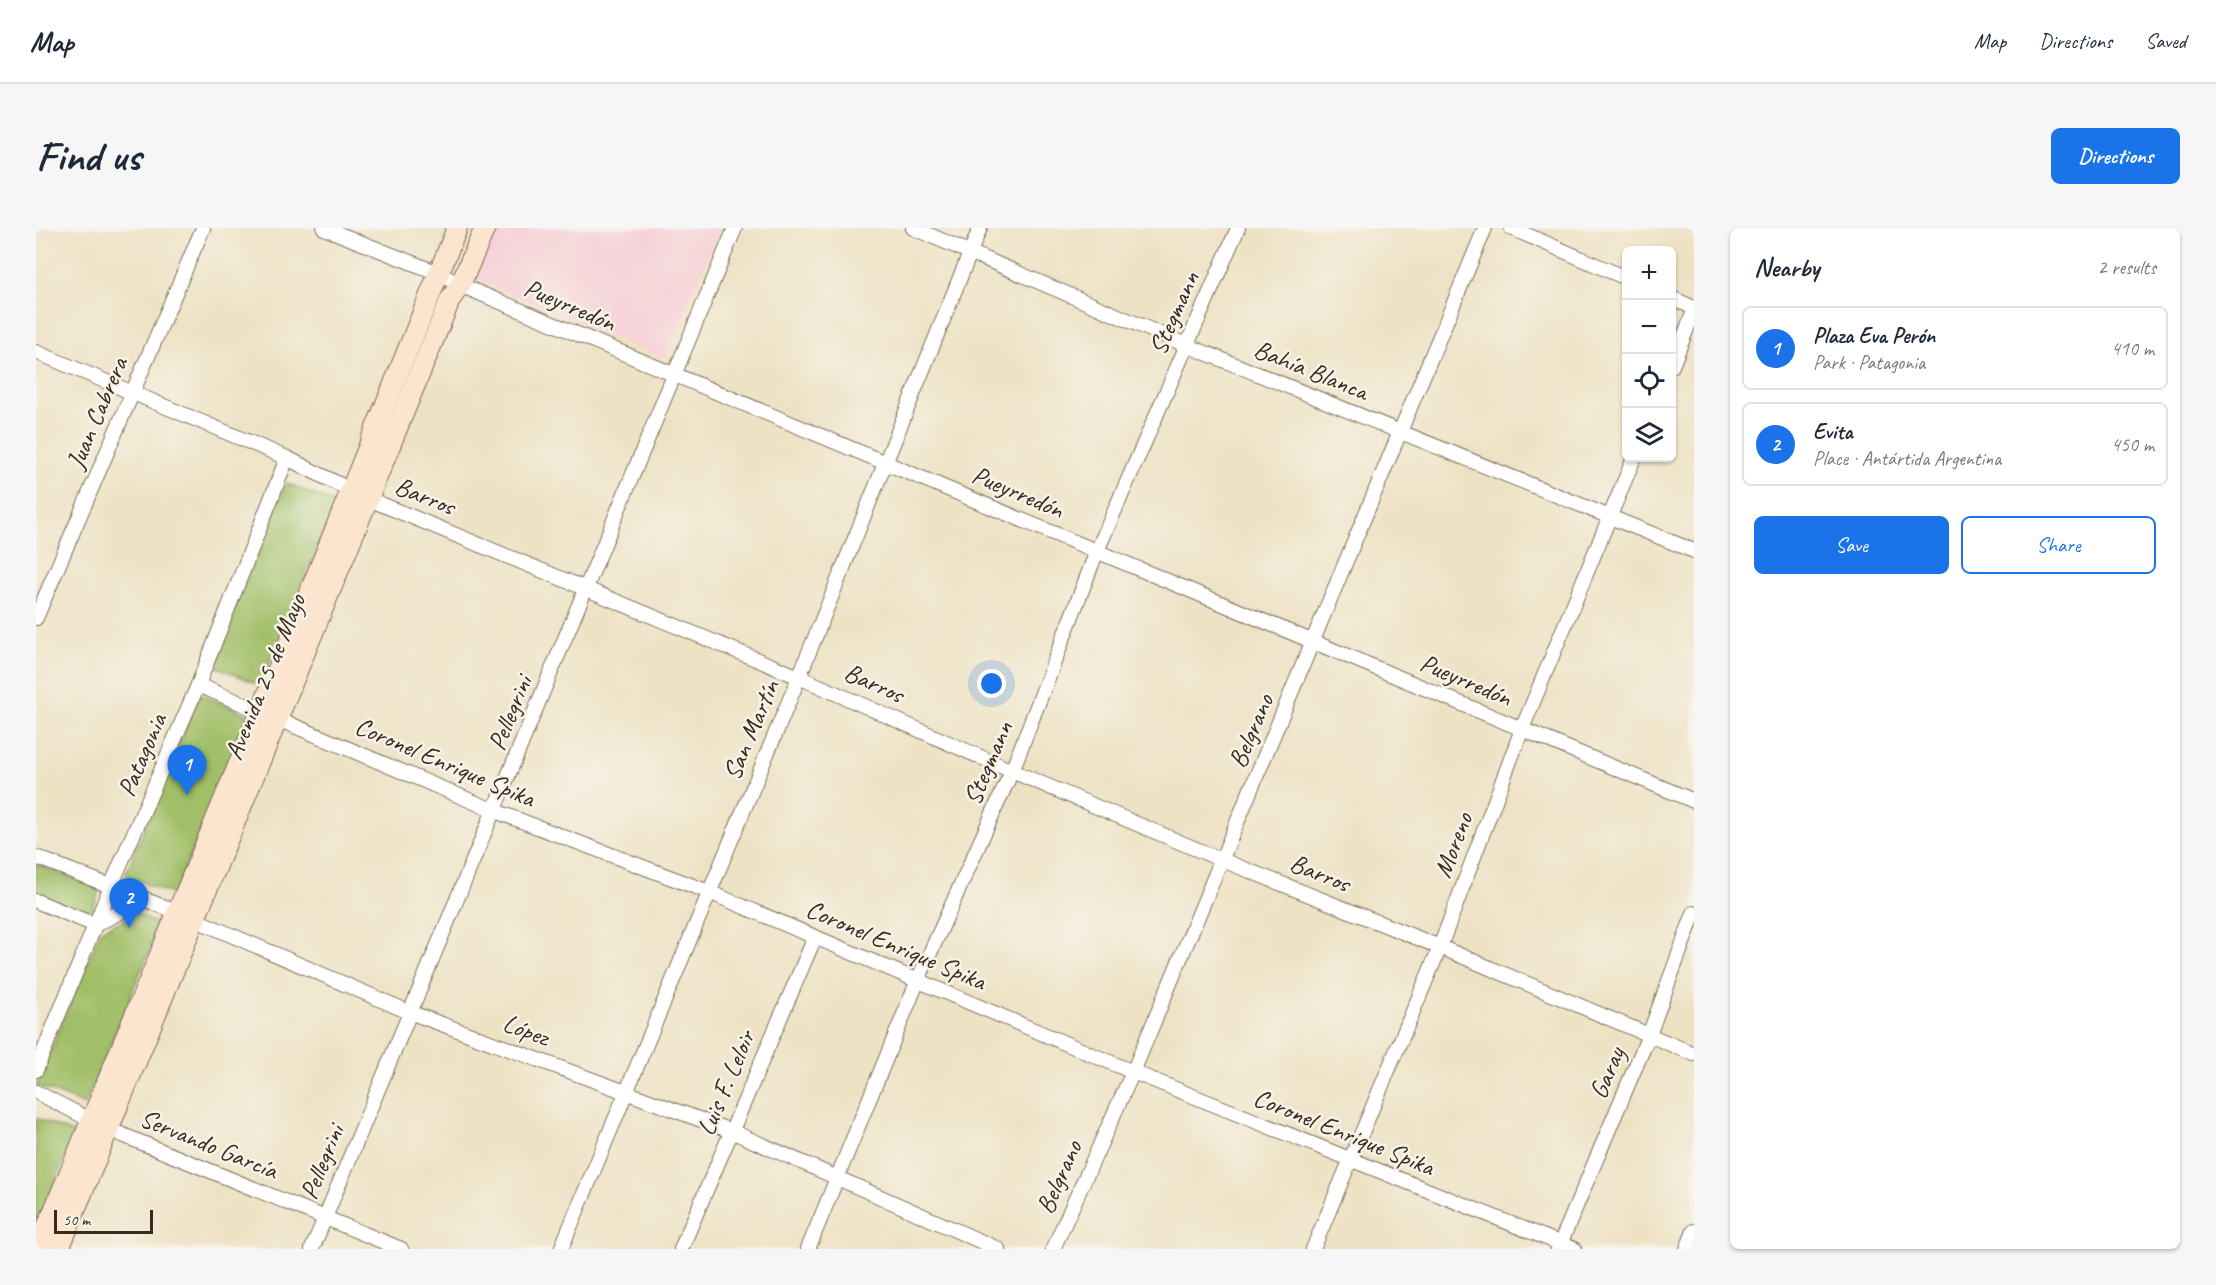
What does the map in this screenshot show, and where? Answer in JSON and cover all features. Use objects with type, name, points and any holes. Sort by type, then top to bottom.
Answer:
[{"type":"main road","name":"Avenida 25 de Mayo","points":[[59,1249],[100,1125],[359,494],[438,273],[457,228]]},
{"type":"main road","name":"Avenida 25 de Mayo","points":[[359,494],[450,300],[460,285],[484,228]]},
{"type":"main road","name":"Avenida 25 de Mayo","points":[[38,1249],[100,1125]]},
{"type":"street","name":"Juan Cabrera","points":[[37,610],[203,228]]},
{"type":"street","name":"Pueyrredón","points":[[324,228],[438,273],[460,285],[1694,801]]},
{"type":"street","name":"Pellegrini","points":[[312,1249],[735,228]]},
{"type":"street","name":"Bahía Blanca","points":[[913,228],[1186,345],[1694,551]]},
{"type":"street","name":"San Martín","points":[[561,1249],[799,677],[980,228]]},
{"type":"street","name":"Stegmann","points":[[808,1249],[918,980],[1012,771],[1097,551],[1238,228]]},
{"type":"street","name":"Belgrano","points":[[1053,1249],[1133,1072],[1314,643],[1485,228]]},
{"type":"street","points":[[1511,228],[1622,276]]},
{"type":"street","points":[[1675,300],[1694,309],[1676,354]]},
{"type":"street","name":"Barros","points":[[36,352],[287,458],[359,494],[799,677],[1222,860],[1440,947],[1694,1053]]},
{"type":"street","name":"Patagonia","points":[[36,1070],[111,886],[198,685],[287,458]]},
{"type":"street","name":"Moreno","points":[[1313,1249],[1440,947],[1522,729],[1632,462]]},
{"type":"street","name":"Coronel Enrique Spika","points":[[198,685],[495,811],[709,892],[1133,1072],[1559,1246],[1574,1249]]},
{"type":"street","name":"López","points":[[36,857],[186,916],[409,1012],[731,1131],[998,1249]]},
{"type":"street","points":[[36,902],[95,925],[145,899]]},
{"type":"street","name":"Garay","points":[[1559,1246],[1649,1035],[1694,913]]},
{"type":"street","name":"Luis F. Leloir","points":[[681,1249],[815,937]]},
{"type":"street","name":"Servando García","points":[[36,1092],[100,1125],[401,1249]]},
{"type":"street","points":[[1687,1249],[1694,1231]]},
{"type":"shaded area","points":[[494,228],[720,228],[665,359],[473,278]]},
{"type":"green space","points":[[286,483],[336,504],[260,685],[211,664]]},
{"type":"green space","points":[[200,694],[249,715],[174,895],[125,875]]},
{"type":"green space","points":[[36,864],[100,889],[90,915],[36,893]]},
{"type":"green space","points":[[136,914],[160,925],[85,1105],[36,1085],[101,930]]},
{"type":"green space","points":[[36,1118],[75,1134],[36,1227]]},
{"type":"place","name":"Plaza Eva Perón","points":[[187,795]]},
{"type":"place","name":"Evita","points":[[129,928]]}]
